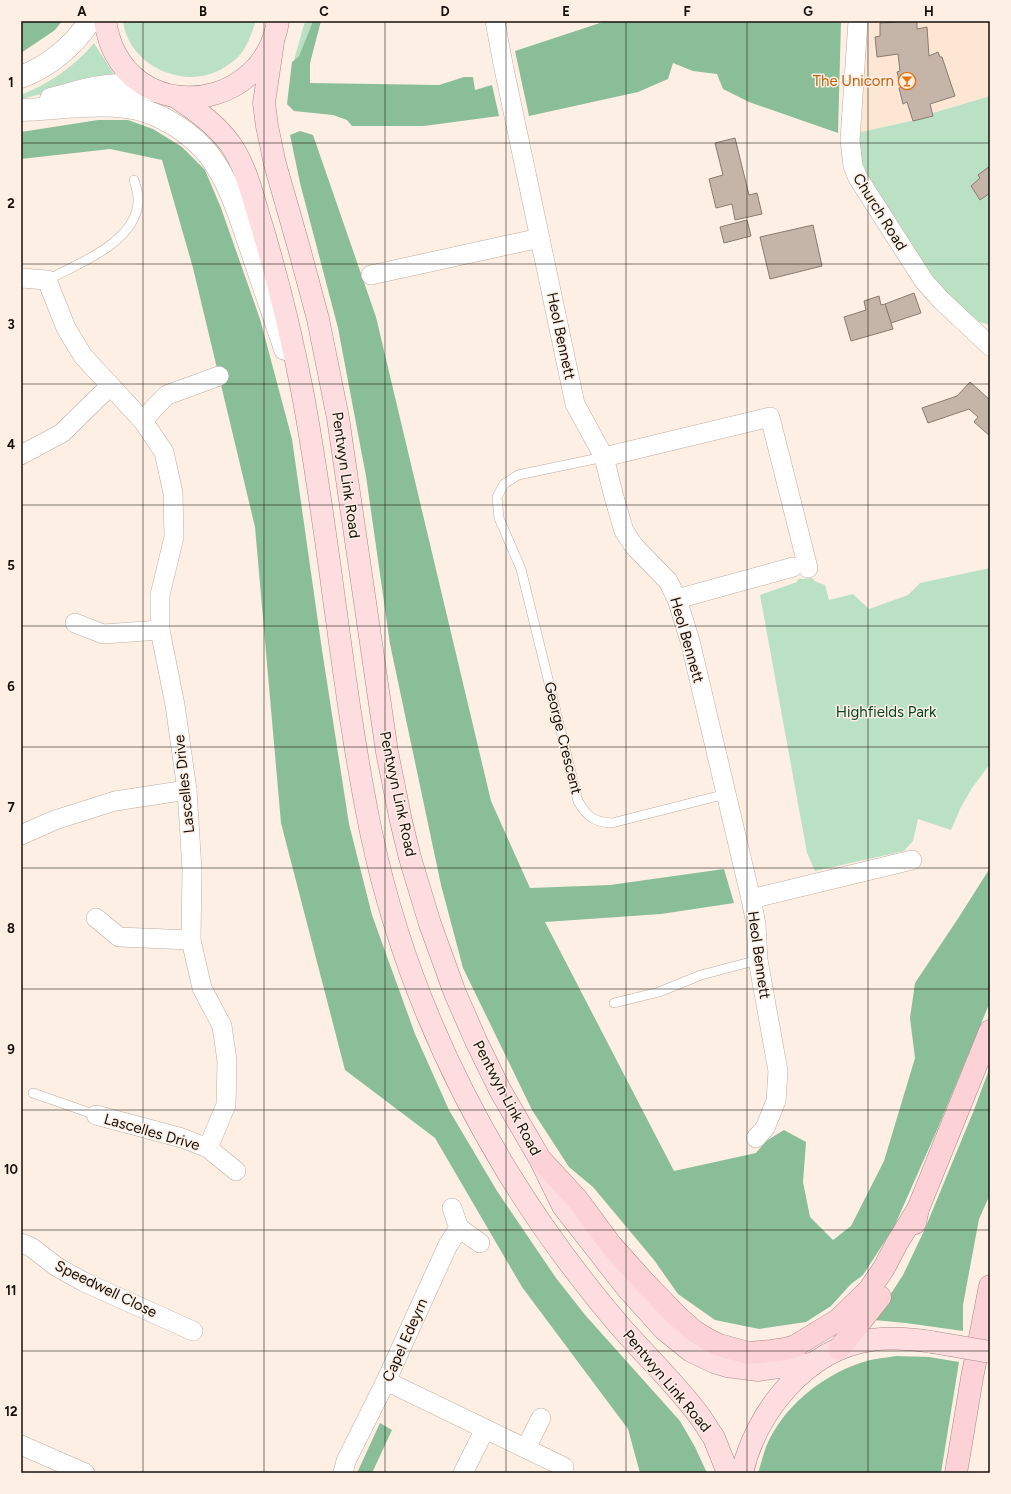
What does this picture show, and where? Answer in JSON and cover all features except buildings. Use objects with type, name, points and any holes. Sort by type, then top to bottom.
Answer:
[{"type":"highway","points":[[839,1349],[881,1295],[896,1272],[909,1246],[918,1209],[990,1031]]},
{"type":"highway","points":[[540,1159],[577,1199],[611,1245],[677,1316],[694,1331],[707,1339],[719,1345],[749,1352],[771,1352],[795,1346],[838,1320],[869,1290],[884,1268],[897,1243],[918,1209]]},
{"type":"highway","points":[[956,1473],[972,1378],[990,1286]]},
{"type":"main road","name":"Pentwyn Link Road","points":[[105,21],[108,37],[115,54],[126,69],[140,81],[198,111],[219,131],[237,154],[250,186],[271,256],[294,346],[306,409],[350,719],[372,834],[393,915],[413,975],[434,1029],[466,1097],[508,1173],[588,1288],[701,1418],[714,1438],[728,1473]]},
{"type":"main road","name":"Pentwyn Link Road","points":[[278,21],[272,42],[264,103],[267,126],[277,171],[318,320],[338,418],[387,752],[410,858],[440,953],[476,1041],[500,1090],[540,1159],[563,1206],[602,1257],[646,1309],[685,1347],[714,1362],[726,1366],[758,1370],[813,1364]]},
{"type":"main road","name":"Pentwyn Link Road","points":[[166,94],[194,98],[211,96],[228,90],[256,69],[272,42]]},
{"type":"main road","points":[[742,1473],[750,1447],[764,1419],[783,1393],[813,1364],[839,1349],[870,1340],[887,1338],[910,1339],[990,1352]]},
{"type":"street","points":[[21,77],[48,64],[77,39],[90,21]]},
{"type":"street","name":"Heol Bennett","points":[[495,21],[502,64],[575,404],[604,457],[624,531],[634,546],[668,581],[677,599],[690,641],[751,899],[756,924],[758,960],[778,1071],[776,1101],[765,1128],[756,1138]]},
{"type":"street","name":"Church Road","points":[[858,21],[850,140],[853,166],[858,178],[924,281],[941,300],[990,346]]},
{"type":"street","points":[[21,107],[91,89],[109,86],[125,85],[166,94]]},
{"type":"street","points":[[21,110],[96,106],[131,108],[145,111],[172,123],[185,132],[208,154],[224,179],[243,224],[306,409]]},
{"type":"street","points":[[371,275],[540,238]]},
{"type":"street","points":[[21,278],[48,280]]},
{"type":"street","name":"Lascelles Drive","points":[[48,280],[66,328],[83,356],[143,421],[164,452],[172,493],[174,537],[160,595],[160,630],[175,704],[186,790],[192,870],[192,940],[202,988],[222,1026],[227,1061],[226,1105],[208,1148]]},
{"type":"street","points":[[143,421],[154,407],[167,395],[219,376]]},
{"type":"street","points":[[21,455],[62,433],[110,386]]},
{"type":"street","points":[[604,457],[770,417],[800,567],[677,599]]},
{"type":"street","points":[[75,623],[103,634],[160,630]]},
{"type":"street","points":[[21,835],[55,820],[114,800],[186,790]]},
{"type":"street","points":[[751,899],[912,860]]},
{"type":"street","points":[[96,918],[119,937],[192,940]]},
{"type":"street","name":"Lascelles Drive","points":[[96,1115],[182,1138],[208,1148],[236,1171]]},
{"type":"street","points":[[452,1208],[459,1228],[480,1243]]},
{"type":"street","name":"Capel Edeyrn","points":[[343,1473],[346,1461],[386,1381],[448,1245],[459,1228]]},
{"type":"street","name":"Speedwell Close","points":[[21,1243],[31,1247],[57,1267],[84,1282],[192,1331]]},
{"type":"street","points":[[386,1381],[564,1466]]},
{"type":"street","points":[[526,1448],[541,1418]]},
{"type":"street","points":[[463,1473],[485,1429]]},
{"type":"street","points":[[21,1445],[85,1473]]},
{"type":"lane","points":[[48,280],[112,245],[127,231],[136,215],[138,201],[134,180]]},
{"type":"lane","name":"George Crescent","points":[[604,457],[518,475],[504,484],[497,497],[499,518],[521,568],[578,801],[591,818],[600,822],[612,823],[726,794]]},
{"type":"lane","points":[[614,1003],[658,992],[701,975],[758,960]]},
{"type":"lane","points":[[33,1093],[96,1115]]},
{"type":"shaded area","points":[[862,21],[990,21],[990,96],[933,113],[933,116],[857,133]]},
{"type":"green space","points":[[21,21],[62,21],[55,30],[21,53]]},
{"type":"green space","points":[[123,21],[256,21],[246,46],[236,59],[218,71],[203,76],[188,77],[158,69],[145,60],[135,49],[127,36]]},
{"type":"green space","points":[[305,21],[313,21],[299,56],[294,60]]},
{"type":"green space","points":[[313,21],[321,21],[310,63],[310,83],[439,85],[464,77],[473,77],[475,90],[492,85],[499,116],[424,126],[352,126],[347,120],[333,115],[294,111],[287,104],[292,62],[299,56]]},
{"type":"green space","points":[[606,21],[841,21],[838,133],[749,102],[723,89],[717,74],[693,71],[673,63],[668,79],[638,92],[529,116],[515,51]]},
{"type":"green space","points":[[94,43],[115,76],[21,99],[21,95],[61,74],[78,60]]},
{"type":"green space","points":[[990,96],[990,325],[969,319],[932,280],[863,174],[857,133],[933,116],[933,113]]},
{"type":"green space","points":[[98,120],[128,120],[153,129],[182,147],[205,170],[221,208],[260,319],[292,439],[322,650],[349,824],[372,915],[415,1034],[449,1110],[497,1191],[556,1278],[586,1316],[680,1421],[695,1447],[707,1473],[640,1473],[628,1429],[522,1287],[435,1138],[345,1070],[281,823],[255,527],[193,268],[162,160],[110,149],[21,159],[21,132]]},
{"type":"green space","points":[[300,131],[313,135],[376,317],[491,801],[530,888],[610,885],[724,869],[734,903],[661,914],[545,922],[674,1171],[756,1153],[766,1141],[784,1130],[806,1142],[803,1182],[810,1217],[833,1240],[851,1226],[884,1161],[915,1058],[910,1018],[915,983],[990,868],[990,1002],[937,1130],[894,1227],[863,1275],[851,1284],[831,1306],[806,1322],[759,1329],[715,1320],[678,1294],[654,1260],[593,1187],[569,1167],[532,1110],[463,968],[441,885],[390,644],[366,476],[338,328],[300,183],[290,135]]},
{"type":"green space","name":"Highfields Park","points":[[990,568],[990,764],[972,788],[961,807],[951,830],[918,819],[913,841],[904,851],[815,871],[807,853],[760,595],[797,582],[798,579],[813,578],[814,581],[825,585],[829,600],[853,594],[869,609],[908,595],[920,583]]},
{"type":"green space","points":[[990,1067],[990,1191],[979,1219],[963,1305],[963,1331],[874,1320],[903,1275],[924,1231],[974,1110]]},
{"type":"green space","points":[[896,1356],[929,1357],[959,1362],[941,1473],[758,1473],[766,1447],[773,1433],[782,1419],[804,1395],[831,1376],[845,1369],[869,1360]]},
{"type":"green space","points":[[380,1423],[392,1430],[372,1473],[357,1473]]},
{"type":"place","name":"The Unicorn","points":[[907,81]]}]
